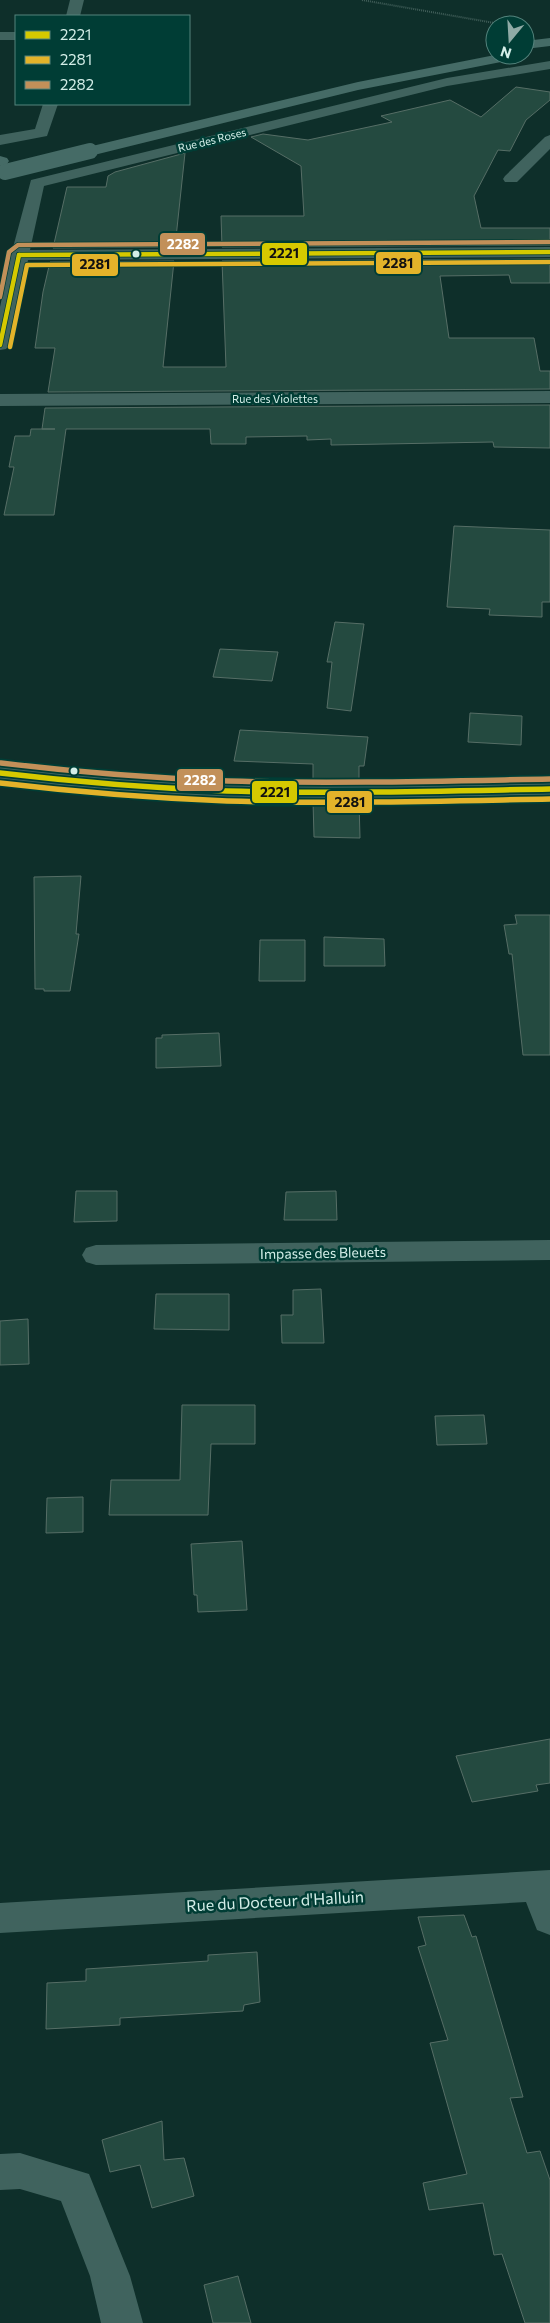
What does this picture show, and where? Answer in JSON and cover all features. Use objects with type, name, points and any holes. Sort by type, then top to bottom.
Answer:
[{"type":"highway","points":[[535,44],[550,42]]},
{"type":"highway","points":[[535,52],[550,50]]},
{"type":"highway","points":[[86,147],[274,95],[432,60],[485,52]]},
{"type":"highway","points":[[1,167],[358,86],[485,60]]},
{"type":"street","points":[[73,15],[77,0]]},
{"type":"street","points":[[0,36],[15,36]]},
{"type":"street","name":"Rue des Roses","points":[[0,345],[4,304],[19,255],[37,183],[447,82],[550,65]]},
{"type":"street","points":[[0,140],[42,133],[50,105]]},
{"type":"street","points":[[511,179],[550,140]]},
{"type":"street","points":[[19,255],[550,252]]},
{"type":"street","name":"Rue des Violettes","points":[[0,400],[550,397]]},
{"type":"street","points":[[0,773],[92,783],[224,791],[318,792],[550,789]]},
{"type":"street","name":"Impasse des Bleuets","points":[[96,1255],[550,1250]]},
{"type":"street","points":[[545,1886],[550,1919]]},
{"type":"street","name":"Rue du Docteur d'Halluin","points":[[0,1918],[545,1886]]},
{"type":"street","points":[[0,2172],[20,2171],[75,2187],[110,2276],[122,2323]]},
{"type":"path","points":[[362,0],[485,21]]},
{"type":"building","points":[[516,87],[550,92],[550,100],[526,120],[510,151],[498,150],[474,196],[481,228],[550,228],[550,245],[222,247],[221,216],[304,216],[301,166],[251,137],[263,134],[308,140],[392,122],[381,116],[450,100],[481,117]]},
{"type":"building","points":[[185,153],[175,247],[53,248],[67,187],[106,187],[108,176],[115,172]]},
{"type":"building","points":[[550,259],[550,283],[511,283],[509,275],[440,276],[449,338],[534,338],[540,371],[550,371],[550,389],[48,392],[55,348],[35,348],[43,292],[50,262],[174,261],[163,367],[226,367],[222,261]]},
{"type":"building","points":[[550,405],[550,448],[494,447],[493,442],[331,445],[331,439],[307,440],[307,436],[246,437],[246,444],[211,444],[210,429],[66,429],[54,515],[4,515],[14,467],[9,467],[15,436],[30,436],[31,429],[42,429],[45,408]]},
{"type":"building","points":[[454,526],[550,530],[550,602],[542,602],[542,617],[489,615],[490,609],[447,607]]},
{"type":"building","points":[[335,622],[364,624],[351,711],[327,708],[332,662],[327,662]]},
{"type":"building","points":[[220,649],[278,652],[272,681],[213,677]]},
{"type":"building","points":[[470,713],[522,716],[521,745],[468,742]]},
{"type":"building","points":[[240,730],[368,737],[364,766],[359,766],[359,783],[313,783],[313,764],[234,761]]},
{"type":"building","points":[[313,801],[359,801],[360,838],[314,837]]},
{"type":"building","points":[[81,876],[76,934],[79,934],[70,991],[35,989],[34,877]]},
{"type":"building","points":[[515,915],[550,915],[550,1055],[523,1055],[512,954],[509,954],[504,925],[517,924]]},
{"type":"building","points":[[324,937],[384,939],[385,966],[324,966]]},
{"type":"building","points":[[260,940],[305,940],[305,981],[259,981]]},
{"type":"building","points":[[219,1033],[221,1066],[156,1068],[156,1038],[162,1038],[162,1035]]},
{"type":"building","points":[[76,1191],[117,1191],[117,1221],[74,1222]]},
{"type":"building","points":[[336,1191],[337,1220],[284,1220],[286,1192]]},
{"type":"building","points":[[321,1289],[324,1343],[282,1343],[281,1315],[293,1315],[293,1290]]},
{"type":"building","points":[[156,1294],[229,1294],[229,1330],[154,1329]]},
{"type":"building","points":[[28,1319],[29,1364],[0,1365],[0,1321]]},
{"type":"building","points":[[182,1405],[255,1405],[255,1444],[211,1444],[208,1515],[109,1515],[111,1480],[180,1480]]},
{"type":"building","points":[[484,1415],[487,1444],[437,1445],[435,1416]]},
{"type":"building","points":[[83,1497],[83,1532],[46,1533],[47,1498]]},
{"type":"building","points":[[242,1541],[247,1610],[198,1612],[197,1595],[194,1595],[191,1544]]},
{"type":"building","points":[[550,1739],[550,1783],[536,1785],[538,1791],[472,1802],[456,1756]]},
{"type":"building","points":[[464,1915],[472,1937],[476,1936],[523,2097],[510,2098],[527,2153],[540,2151],[550,2180],[550,2323],[525,2323],[502,2254],[494,2255],[483,2203],[429,2210],[423,2183],[467,2174],[430,2043],[448,2040],[418,1947],[426,1945],[418,1917]]},
{"type":"building","points":[[257,1952],[260,2002],[244,2005],[243,2011],[120,2018],[120,2025],[46,2029],[47,1983],[86,1981],[86,1969],[208,1961],[208,1955]]},
{"type":"building","points":[[162,2121],[164,2160],[184,2158],[194,2196],[152,2208],[140,2165],[110,2172],[102,2140]]},
{"type":"building","points":[[238,2276],[251,2323],[213,2323],[204,2285]]},
{"type":"transit line","name":"2282","points":[[0,297],[9,252],[18,245],[550,242]]},
{"type":"transit line","name":"2221","points":[[19,255],[550,252]]},
{"type":"transit line","name":"2221","points":[[0,345],[19,255]]},
{"type":"transit line","name":"2281","points":[[10,347],[27,265],[550,262]]},
{"type":"transit line","name":"2282","points":[[1,763],[114,774],[228,781],[366,782],[550,779]]},
{"type":"transit line","name":"2221","points":[[0,773],[159,788],[228,791],[366,792],[550,789]]},
{"type":"transit line","name":"2281","points":[[0,783],[159,798],[228,801],[366,802],[550,799]]}]
